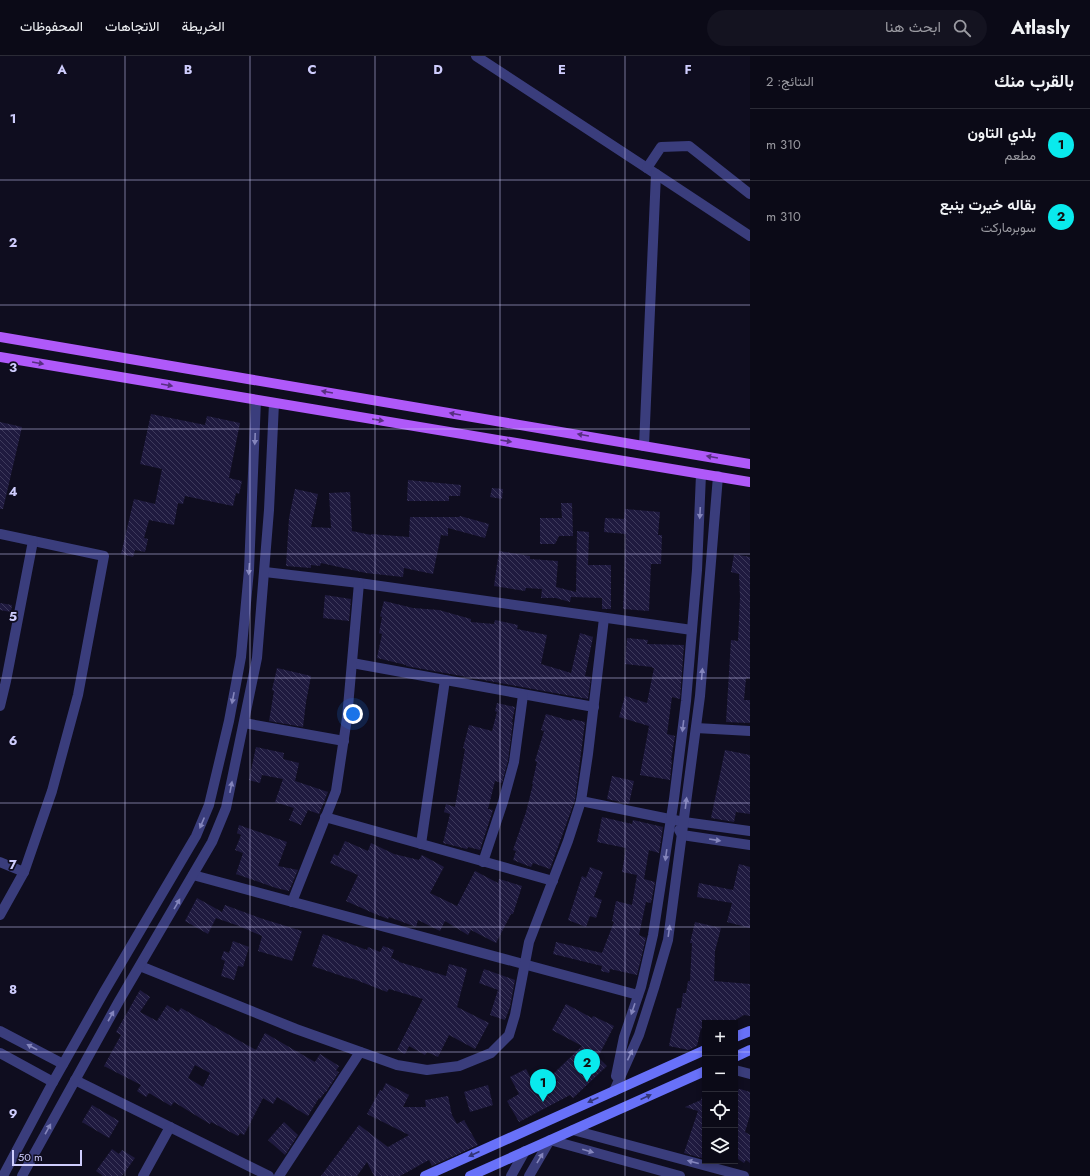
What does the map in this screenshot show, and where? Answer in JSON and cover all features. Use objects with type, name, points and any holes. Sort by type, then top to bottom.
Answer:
[{"type":"main road","points":[[0,337],[750,464]]},
{"type":"main road","points":[[0,357],[750,482]]},
{"type":"street","points":[[476,56],[750,236]]},
{"type":"street","points":[[647,168],[661,147],[689,146],[750,194]]},
{"type":"street","points":[[644,446],[656,174]]},
{"type":"street","points":[[3,1176],[63,1064],[196,836],[209,805],[229,721],[241,657],[249,570],[256,400]]},
{"type":"street","points":[[22,1176],[119,1001],[212,842],[226,808],[257,658],[265,572],[274,403]]},
{"type":"street","points":[[614,1090],[624,1037],[638,995],[653,935],[671,818],[686,701],[697,570],[702,474]]},
{"type":"street","points":[[614,1090],[639,1035],[668,940],[701,688],[718,476]]},
{"type":"street","points":[[0,534],[104,556],[78,695],[52,791],[24,872],[0,915]]},
{"type":"street","points":[[0,706],[33,541]]},
{"type":"street","points":[[265,572],[359,583],[692,630]]},
{"type":"street","points":[[292,902],[336,791],[348,718],[359,583]]},
{"type":"street","points":[[140,966],[296,1029],[397,1065],[427,1070],[459,1066],[491,1053],[509,1035],[515,1015],[529,942],[568,841],[581,801],[604,618]]},
{"type":"street","points":[[352,663],[594,707]]},
{"type":"street","points":[[421,844],[445,680]]},
{"type":"street","points":[[483,862],[503,802],[514,762],[523,695]]},
{"type":"street","points":[[244,724],[344,741]]},
{"type":"street","points":[[696,728],[750,731]]},
{"type":"street","points":[[581,801],[671,818],[684,822],[750,831]]},
{"type":"street","points":[[325,817],[553,881]]},
{"type":"street","points":[[671,818],[682,835],[750,846]]},
{"type":"street","points":[[0,862],[24,872]]},
{"type":"street","points":[[193,875],[638,995]]},
{"type":"street","points":[[0,1030],[63,1064]]},
{"type":"street","points":[[738,1036],[750,1031]]},
{"type":"street","points":[[737,1056],[750,1050]]},
{"type":"street","points":[[425,1176],[702,1051]]},
{"type":"street","points":[[279,1176],[360,1052]]},
{"type":"street","points":[[0,1053],[53,1082]]},
{"type":"street","points":[[738,1071],[750,1074]]},
{"type":"street","points":[[470,1176],[702,1072]]},
{"type":"street","points":[[75,1080],[270,1176]]},
{"type":"street","points":[[143,1176],[170,1127]]},
{"type":"street","points":[[573,1130],[718,1173],[744,1176]]},
{"type":"street","points":[[529,1176],[550,1140]]},
{"type":"street","points":[[550,1140],[680,1176]]},
{"type":"street","points":[[511,1176],[525,1151]]},
{"type":"building","points":[[151,414],[205,425],[207,416],[240,423],[229,478],[242,481],[239,494],[236,493],[233,506],[185,496],[183,504],[178,503],[174,525],[149,520],[144,538],[148,539],[145,552],[135,550],[133,557],[121,554],[134,499],[155,504],[162,469],[140,464]]},
{"type":"building","points":[[0,422],[22,427],[3,509],[0,509]]},
{"type":"building","points":[[408,480],[461,485],[460,496],[449,496],[449,501],[407,501]]},
{"type":"building","points":[[492,488],[503,489],[502,499],[490,497]]},
{"type":"building","points":[[295,489],[318,494],[311,527],[331,528],[329,493],[350,492],[352,531],[371,535],[409,537],[410,517],[460,516],[489,524],[485,538],[448,528],[448,536],[441,535],[433,574],[404,568],[403,577],[366,573],[321,563],[320,566],[311,565],[311,568],[286,566],[289,518]]},
{"type":"building","points":[[561,503],[572,503],[573,536],[559,536],[555,544],[540,544],[540,518],[562,518]]},
{"type":"building","points":[[625,509],[660,512],[658,535],[662,535],[661,564],[651,564],[649,611],[623,609],[626,534],[604,532],[605,518],[624,519]]},
{"type":"building","points":[[577,531],[589,532],[588,565],[611,565],[611,609],[602,609],[602,598],[571,597],[570,602],[556,598],[541,598],[542,589],[526,588],[525,591],[494,586],[499,551],[530,556],[530,559],[558,561],[556,587],[576,592]]},
{"type":"building","points":[[734,554],[750,557],[750,678],[746,678],[744,700],[750,700],[750,723],[726,722],[731,640],[738,641],[740,597],[739,574],[731,572]]},
{"type":"building","points":[[325,595],[351,599],[349,621],[323,618]]},
{"type":"building","points":[[384,601],[413,608],[439,610],[471,619],[471,622],[494,624],[495,620],[518,625],[517,629],[547,635],[541,664],[571,673],[580,633],[593,637],[585,676],[591,677],[588,699],[406,666],[377,658],[382,634],[379,633],[382,617],[380,616]]},
{"type":"building","points":[[0,603],[12,605],[11,612],[0,610]]},
{"type":"building","points":[[627,638],[648,640],[647,644],[684,645],[680,699],[672,697],[667,734],[675,736],[671,760],[670,780],[640,775],[649,726],[619,717],[625,696],[647,703],[654,668],[625,664]]},
{"type":"building","points":[[277,668],[311,676],[303,727],[269,721],[274,691],[272,690]]},
{"type":"building","points":[[497,703],[515,707],[508,761],[502,783],[495,781],[488,809],[493,810],[480,850],[468,847],[467,849],[443,843],[450,814],[444,812],[446,804],[455,807],[465,749],[463,748],[469,725],[492,731],[497,712],[495,711]]},
{"type":"building","points":[[546,714],[571,721],[572,719],[585,722],[575,800],[550,869],[533,863],[531,867],[513,860],[516,851],[513,850],[526,812],[533,784],[537,762],[535,761],[544,731],[541,730]]},
{"type":"building","points":[[256,747],[284,753],[283,759],[299,763],[295,781],[328,792],[319,814],[308,810],[301,825],[289,820],[294,808],[275,802],[283,779],[262,775],[260,783],[249,780]]},
{"type":"building","points":[[725,750],[750,755],[750,814],[736,812],[734,822],[711,818]]},
{"type":"building","points":[[612,776],[634,781],[629,804],[607,799]]},
{"type":"building","points":[[602,817],[632,824],[633,820],[663,827],[659,853],[649,850],[644,879],[655,882],[651,903],[646,902],[639,935],[646,938],[637,975],[610,969],[609,973],[601,971],[602,966],[553,954],[556,942],[602,953],[614,922],[612,921],[616,901],[632,905],[637,875],[622,872],[626,848],[597,842]]},
{"type":"building","points":[[239,825],[287,842],[278,866],[298,870],[289,891],[236,874],[243,853],[235,850],[241,835],[237,833]]},
{"type":"building","points":[[345,841],[368,851],[371,843],[394,854],[419,860],[422,855],[444,867],[430,893],[457,906],[475,871],[498,883],[499,879],[522,886],[513,914],[511,914],[496,943],[471,930],[468,935],[445,921],[440,931],[418,920],[416,927],[373,913],[346,901],[358,875],[330,863],[334,854],[338,856]]},
{"type":"building","points":[[739,864],[750,867],[750,928],[727,922],[732,903],[697,897],[699,883],[733,890]]},
{"type":"building","points":[[590,867],[603,872],[594,897],[602,900],[596,918],[590,916],[586,927],[568,920],[582,876],[586,878]]},
{"type":"building","points":[[197,898],[222,912],[225,905],[302,931],[292,961],[258,951],[262,936],[239,926],[216,918],[208,934],[185,921]]},
{"type":"building","points":[[695,922],[721,928],[715,951],[714,981],[750,984],[750,1016],[744,1015],[735,1020],[702,1020],[702,1030],[701,1028],[697,1046],[689,1050],[669,1046],[677,1008],[681,1008],[683,993],[686,993],[688,981],[690,981],[692,943],[690,943]]},
{"type":"building","points":[[323,934],[367,950],[368,947],[380,952],[383,946],[394,950],[391,958],[399,962],[446,976],[449,964],[467,969],[457,1007],[489,1023],[475,1049],[449,1035],[438,1057],[427,1052],[425,1055],[409,1046],[405,1054],[397,1050],[423,999],[389,989],[387,992],[351,978],[312,966]]},
{"type":"building","points":[[233,941],[249,947],[243,967],[238,966],[234,980],[221,976],[225,961],[221,959],[224,951],[229,953]]},
{"type":"building","points":[[484,969],[515,980],[510,1007],[505,1020],[490,1015],[498,990],[479,983]]},
{"type":"building","points":[[140,990],[150,997],[140,1012],[157,1021],[167,1005],[178,1012],[181,1008],[256,1050],[265,1033],[315,1062],[320,1054],[339,1066],[336,1071],[339,1072],[326,1092],[320,1099],[319,1098],[308,1116],[277,1097],[273,1104],[263,1098],[244,1135],[240,1133],[238,1136],[211,1122],[210,1124],[174,1102],[171,1106],[149,1093],[146,1097],[137,1091],[141,1085],[104,1066],[121,1035],[116,1032]],"holes":[[[195,1065],[210,1073],[203,1087],[188,1078]]]},
{"type":"building","points":[[566,1004],[592,1018],[593,1016],[614,1026],[598,1057],[607,1066],[573,1098],[570,1095],[519,1122],[507,1101],[519,1094],[510,1077],[526,1069],[538,1092],[558,1081],[552,1075],[582,1046],[552,1030]]},
{"type":"building","points":[[386,1083],[409,1095],[403,1107],[426,1107],[425,1100],[448,1096],[452,1115],[457,1124],[464,1120],[478,1145],[432,1166],[429,1160],[400,1176],[374,1176],[367,1162],[357,1176],[321,1176],[359,1125],[388,1147],[409,1135],[367,1114],[380,1090],[382,1091]]},
{"type":"building","points":[[488,1085],[493,1105],[470,1112],[464,1092]]},
{"type":"building","points":[[738,1090],[750,1092],[750,1115],[745,1132],[750,1135],[750,1163],[746,1160],[744,1163],[738,1159]]},
{"type":"building","points":[[702,1096],[702,1158],[684,1153],[698,1111],[685,1107],[701,1100]]},
{"type":"building","points":[[92,1105],[119,1121],[109,1138],[82,1122]]},
{"type":"building","points":[[284,1122],[298,1135],[285,1155],[268,1140]]},
{"type":"building","points":[[112,1149],[119,1154],[122,1150],[135,1158],[122,1176],[103,1176],[96,1171]]},
{"type":"place","name":"بقاله خيرت ينبع","points":[[587,1082]]},
{"type":"place","name":"بلدي التاون","points":[[543,1102]]}]
